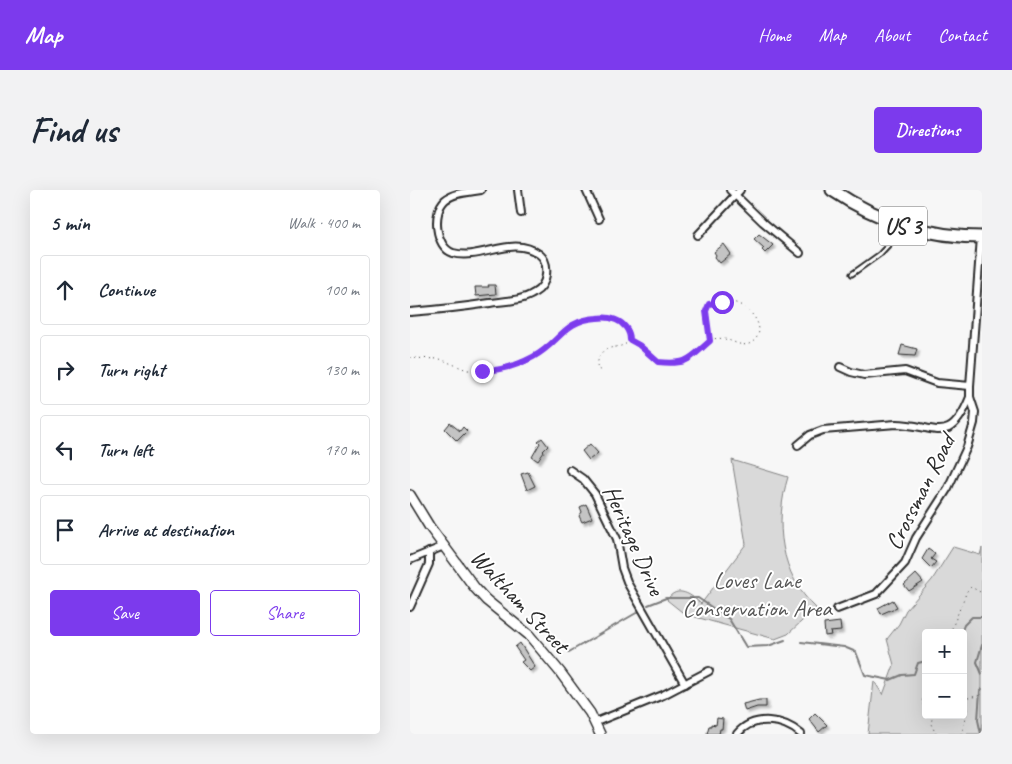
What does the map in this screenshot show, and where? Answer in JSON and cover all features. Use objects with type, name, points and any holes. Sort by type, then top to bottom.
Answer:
[{"type":"highway","name":"US 3","points":[[832,190],[872,214],[906,227],[943,235],[982,237]]},
{"type":"street","points":[[410,312],[513,300],[530,296],[542,286],[546,272],[545,262],[540,255],[530,249],[515,247],[461,254],[450,251],[445,247],[440,238],[437,223],[437,215],[441,205],[452,196],[481,190]]},
{"type":"street","points":[[518,190],[521,213]]},
{"type":"street","points":[[586,190],[599,219]]},
{"type":"street","points":[[698,235],[735,192],[763,222],[800,253]]},
{"type":"street","name":"Crossman Road","points":[[837,609],[876,594],[905,563],[916,538],[948,488],[964,457],[975,418],[975,408],[970,397],[970,386],[982,237]]},
{"type":"street","points":[[840,367],[864,375],[905,371],[937,383],[970,386]]},
{"type":"street","points":[[798,445],[810,435],[827,430],[896,424],[930,430],[945,429],[957,421],[970,397]]},
{"type":"street","name":"Heritage Drive","points":[[570,470],[583,479],[595,494],[616,539],[626,578],[686,684]]},
{"type":"street","name":"Waltham Street","points":[[410,496],[481,596],[521,627],[578,695],[596,722],[600,734]]},
{"type":"street","points":[[410,560],[444,546]]},
{"type":"street","points":[[410,607],[429,566],[429,552]]},
{"type":"street","points":[[596,722],[663,695],[709,671]]},
{"type":"street","points":[[738,734],[751,725],[771,721],[783,723],[801,734]]},
{"type":"lane","points":[[852,274],[880,254],[906,227]]},
{"type":"path","points":[[410,358],[440,359],[467,370],[497,370],[535,356],[576,322],[596,318],[612,318],[621,322],[627,330],[630,340],[639,345],[655,360],[664,362],[687,361],[710,341],[720,338],[736,344],[748,345],[756,340],[758,332],[754,314],[742,305],[731,302],[709,304],[706,311],[710,341]]},
{"type":"path","points":[[601,371],[598,368],[598,358],[601,354],[608,348],[626,345],[630,340]]},
{"type":"path","points":[[952,629],[967,591],[971,587],[982,593]]},
{"type":"path","points":[[967,698],[982,695]]},
{"type":"path","points":[[932,719],[930,724],[936,734]]},
{"type":"path","points":[[960,734],[965,719]]},
{"type":"green space","name":"Loves Lane Conservation Area","points":[[732,460],[788,477],[781,512],[783,547],[794,580],[816,608],[788,634],[775,639],[692,616],[682,612],[667,600],[671,595],[680,592],[693,597],[701,604],[746,544]]},
{"type":"green space","points":[[953,547],[980,555],[982,548],[982,734],[868,734],[874,681],[883,695],[894,665],[887,639],[899,624],[906,610],[932,580]]},
{"type":"building","points":[[759,234],[773,245],[765,253],[762,250],[764,248],[754,239]]},
{"type":"building","points":[[724,244],[731,254],[720,263],[715,257],[714,252]]},
{"type":"building","points":[[488,285],[495,285],[496,294],[476,296],[475,287],[489,287]]},
{"type":"building","points":[[902,345],[917,349],[915,356],[899,355]]},
{"type":"building","points":[[450,423],[460,431],[463,427],[467,431],[457,441],[445,429]]},
{"type":"building","points":[[542,438],[548,446],[538,461],[532,457],[540,443],[538,441]]},
{"type":"building","points":[[590,444],[598,453],[589,460],[582,451]]},
{"type":"building","points":[[528,472],[535,486],[527,490],[521,474]]},
{"type":"building","points":[[586,504],[592,518],[582,522],[579,516],[582,512],[580,507]]},
{"type":"building","points":[[928,549],[935,554],[931,559],[936,562],[931,568],[922,559]]},
{"type":"building","points":[[916,574],[923,582],[909,591],[904,585]]},
{"type":"building","points":[[893,600],[897,607],[881,614],[878,608]]},
{"type":"building","points":[[840,622],[841,631],[830,632],[831,635],[825,636],[824,624]]},
{"type":"building","points":[[520,643],[535,667],[530,671],[521,662],[524,660],[515,647]]},
{"type":"building","points":[[766,700],[766,707],[757,707],[745,711],[743,704]]},
{"type":"building","points":[[815,713],[827,725],[819,732],[809,719]]},
{"type":"building","points":[[717,718],[723,719],[722,729],[720,729],[719,734],[707,733],[711,724],[716,725]]},
{"type":"waterway","points":[[648,605],[666,598],[698,598],[729,619],[746,647],[768,646],[785,640]]},
{"type":"waterway","points":[[569,652],[638,612]]},
{"type":"waterway","points":[[962,629],[972,617],[982,617]]},
{"type":"waterway","points":[[801,642],[844,647],[856,652],[865,675],[890,680],[902,675],[914,674],[918,663],[922,662]]},
{"type":"waterway","points":[[982,645],[977,662],[982,674]]},
{"type":"waterway","points":[[981,734],[978,720],[980,691],[982,689]]},
{"type":"route","points":[[482,371],[497,370],[525,361],[542,351],[576,322],[602,318],[612,318],[621,322],[627,330],[630,340],[639,345],[658,362],[687,361],[710,341],[706,322],[706,311],[709,304],[722,302]]}]
